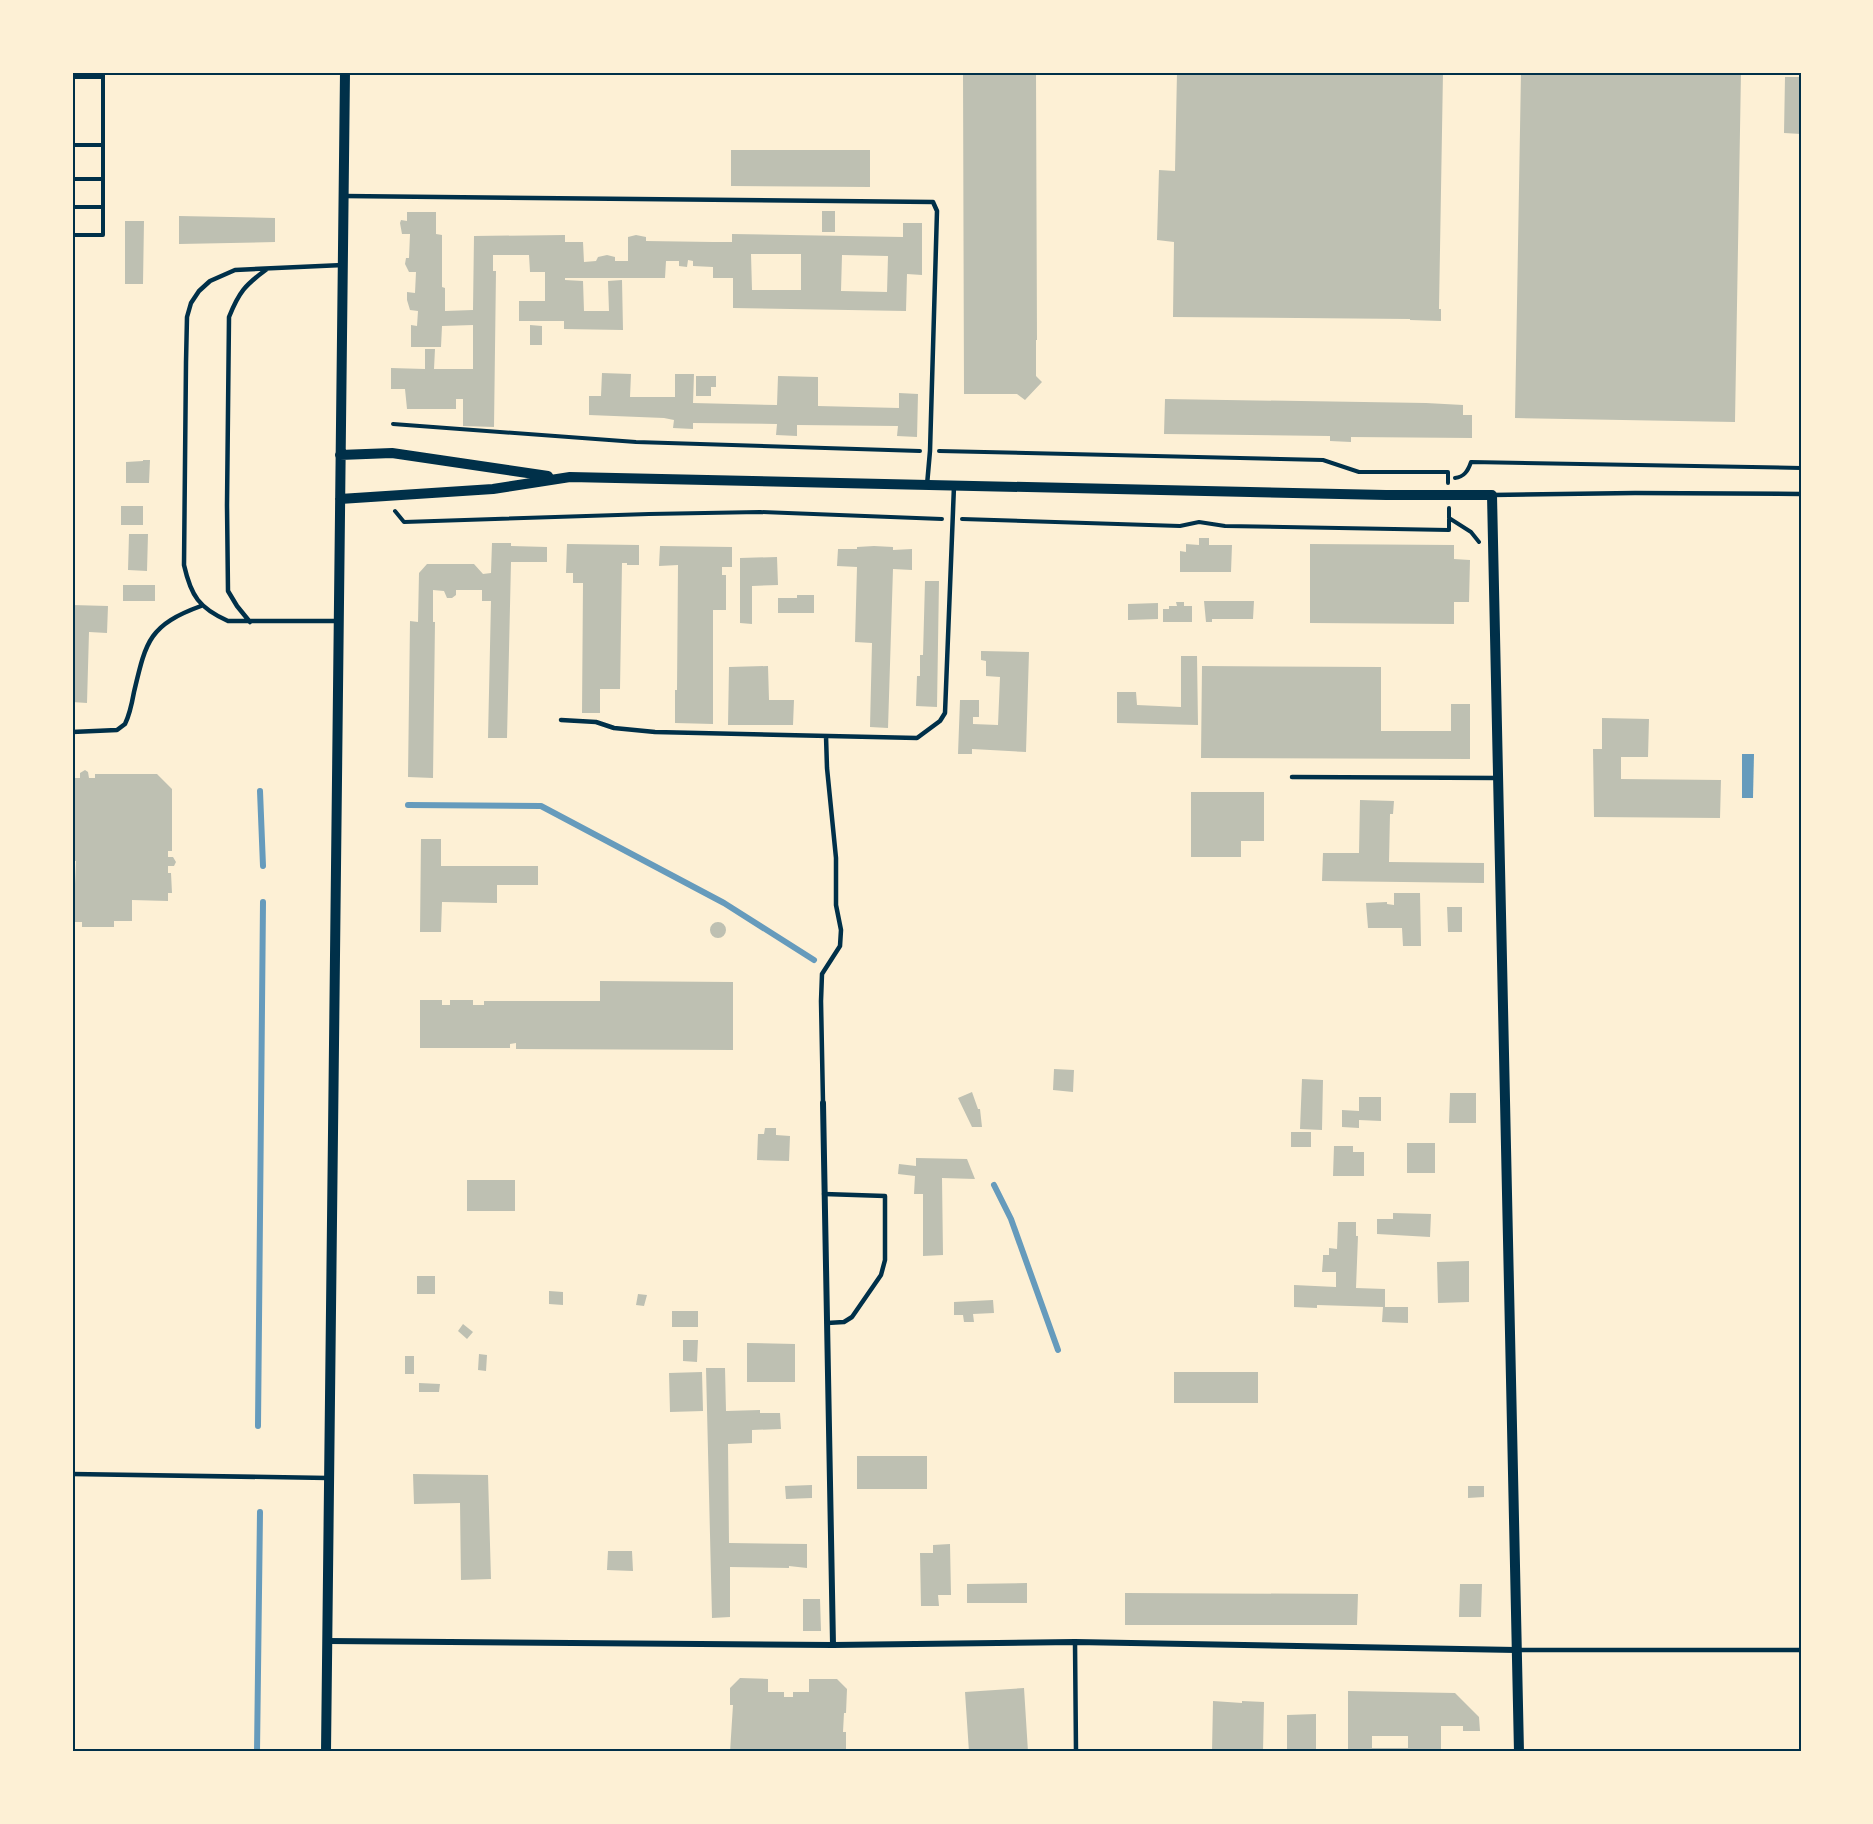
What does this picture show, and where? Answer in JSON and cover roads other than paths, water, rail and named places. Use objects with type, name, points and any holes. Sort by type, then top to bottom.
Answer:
[{"type":"street","points":[[326,1752],[345,72]]},
{"type":"street","points":[[340,455],[392,453],[557,477],[1492,495],[1519,1752]]},
{"type":"street","points":[[340,499],[493,489],[557,477]]},
{"type":"street","points":[[823,1103],[833,1645]]},
{"type":"street","points":[[327,1641],[833,1645],[1075,1642],[1516,1650]]},
{"type":"lane","points":[[344,196],[933,202],[937,211],[927,485]]},
{"type":"lane","points":[[339,621],[252,623],[228,621],[213,615],[201,606],[193,595],[184,565],[187,317],[190,303],[210,281],[235,270],[343,265]]},
{"type":"lane","points":[[252,623],[244,616],[228,591],[229,317],[246,285],[267,269]]},
{"type":"lane","points":[[561,720],[596,722],[614,728],[655,732],[917,738],[940,722],[945,713],[954,486]]},
{"type":"lane","points":[[1492,495],[1801,494]]},
{"type":"lane","points":[[72,732],[117,730],[125,724],[144,650],[151,637],[173,618],[201,606]]},
{"type":"lane","points":[[823,1103],[822,974],[840,946],[841,930],[836,905],[836,858],[826,736]]},
{"type":"lane","points":[[1292,777],[1498,777]]},
{"type":"lane","points":[[824,1194],[885,1196],[885,1260],[881,1275],[852,1317],[844,1322],[827,1323]]},
{"type":"lane","points":[[72,1474],[328,1478]]},
{"type":"lane","points":[[1075,1642],[1076,1752]]},
{"type":"lane","points":[[1516,1650],[1801,1650]]},
{"type":"water","points":[[1742,754],[1754,754],[1753,798],[1742,798]]},
{"type":"waterway","points":[[260,791],[263,866]]},
{"type":"waterway","points":[[408,805],[541,806],[724,903],[814,960]]},
{"type":"waterway","points":[[258,1426],[263,902]]},
{"type":"waterway","points":[[994,1185],[1011,1219],[1058,1350]]},
{"type":"waterway","points":[[257,1752],[260,1512]]}]
